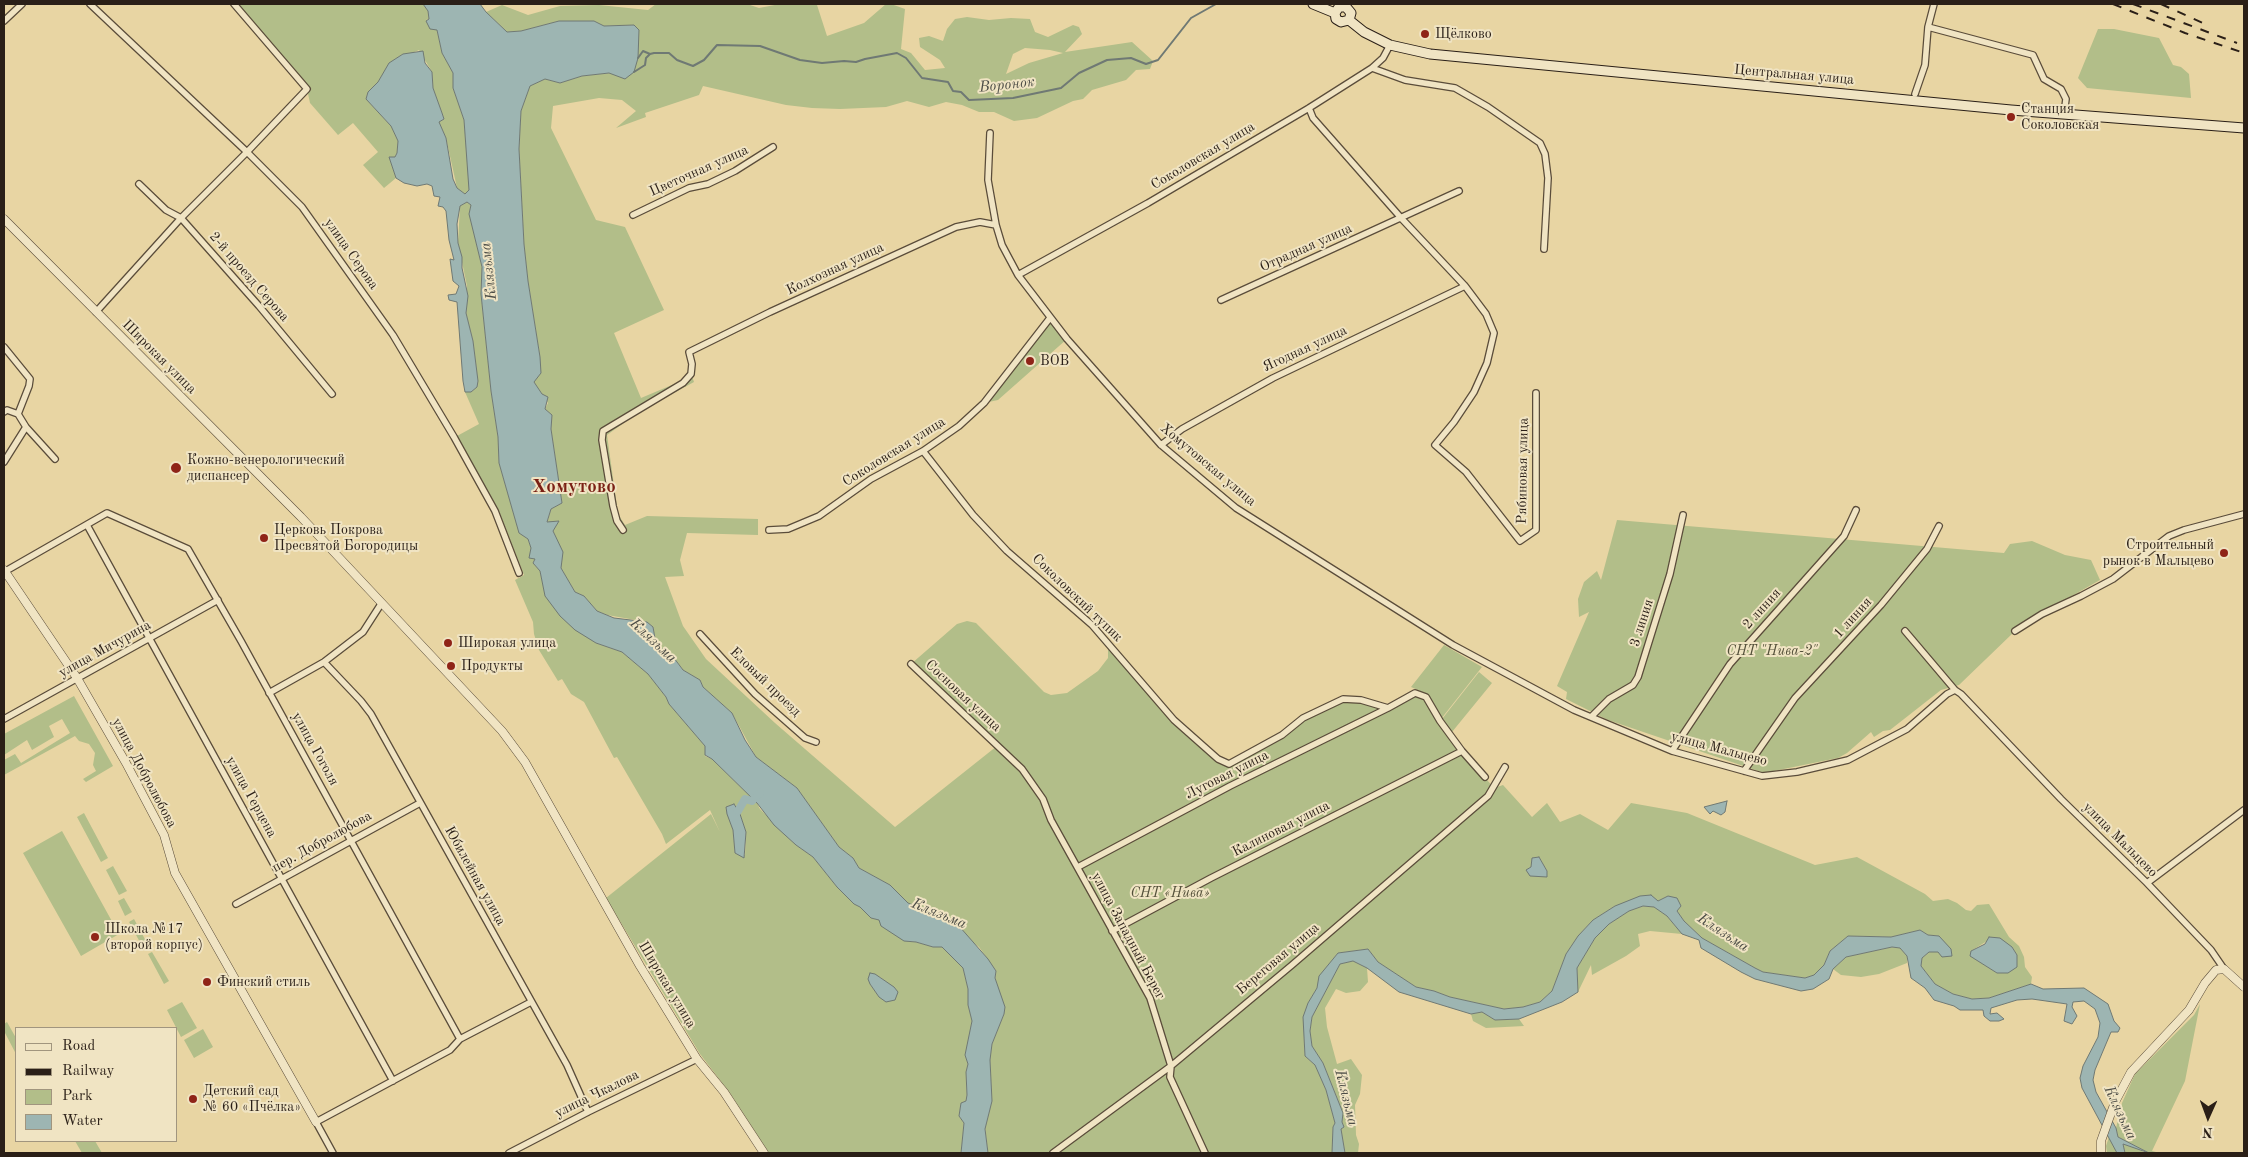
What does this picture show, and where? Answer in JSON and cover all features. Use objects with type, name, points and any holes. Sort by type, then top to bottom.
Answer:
[{"type":"main road","name":"Центральная улица","points":[[1313,4],[1335,13],[1336,19],[1341,22],[1349,20],[1364,32],[1390,45],[1419,52],[2064,114],[2244,128]]},
{"type":"main road","points":[[1335,13],[1339,7],[1347,5],[1351,12],[1349,20]]},
{"type":"street","points":[[4,21],[22,4]]},
{"type":"street","name":"улица Серова","points":[[90,4],[247,152],[302,207],[393,335],[457,442],[495,511],[519,573]]},
{"type":"street","points":[[96,312],[180,218],[307,89],[234,4]]},
{"type":"street","points":[[1915,94],[1925,65],[1928,26],[1934,4]]},
{"type":"street","points":[[1928,26],[2033,55],[2044,79],[2061,90],[2066,99],[2064,114]]},
{"type":"street","name":"Соколовская улица","points":[[1018,275],[1148,203],[1309,108],[1372,68],[1383,58],[1390,45]]},
{"type":"street","points":[[1372,68],[1405,80],[1455,88],[1488,107],[1540,143],[1545,154],[1548,178],[1544,249]]},
{"type":"street","points":[[1309,108],[1312,118],[1465,286]]},
{"type":"street","name":"Хомутовская улица","points":[[990,132],[988,180],[996,225],[1002,245],[1018,275],[1050,318],[1161,445],[1236,508],[1453,645],[1553,700]]},
{"type":"street","name":"Цветочная улица","points":[[633,214],[689,188],[708,184],[758,158],[773,147]]},
{"type":"street","name":"2-й проезд Серова","points":[[139,184],[166,210],[180,218],[259,306],[332,394]]},
{"type":"street","name":"Отрадная улица","points":[[1221,300],[1402,219],[1459,191]]},
{"type":"street","name":"Широкая улица","points":[[4,219],[301,517],[381,604],[502,730],[525,762],[640,966],[699,1062],[724,1092],[761,1152]]},
{"type":"street","name":"Колхозная улица","points":[[624,530],[617,520],[613,506],[602,440],[604,431],[683,383],[691,374],[692,364],[688,352],[956,227],[980,222],[996,225]]},
{"type":"street","name":"Ягодная улица","points":[[1161,445],[1182,429],[1272,378],[1465,286]]},
{"type":"street","name":"Рябиновая улица","points":[[1465,286],[1486,314],[1494,333],[1488,363],[1474,392],[1454,422],[1435,445],[1466,472],[1520,541],[1536,530],[1536,394]]},
{"type":"street","name":"Соколовская улица","points":[[769,530],[788,529],[819,516],[871,479],[923,451],[959,426],[984,403],[1050,318]]},
{"type":"street","points":[[4,347],[30,379],[18,414]]},
{"type":"street","points":[[5,411],[18,414],[26,427],[55,459]]},
{"type":"street","points":[[4,462],[26,427]]},
{"type":"street","name":"Соколовский тупик","points":[[923,451],[973,515],[1007,551],[1092,626],[1174,720],[1218,759],[1229,764],[1282,735],[1303,718],[1343,699],[1362,700],[1388,708]]},
{"type":"street","name":"2 линия","points":[[1672,751],[1730,664],[1844,536],[1856,510]]},
{"type":"street","name":"улица Гоголя","points":[[87,524],[107,513],[188,549],[460,1039]]},
{"type":"street","points":[[2015,631],[2042,614],[2113,579],[2169,536],[2184,530],[2244,514]]},
{"type":"street","name":"3 линия","points":[[1591,717],[1609,699],[1633,685],[1638,677],[1670,574],[1683,515]]},
{"type":"street","points":[[4,571],[87,524]]},
{"type":"street","name":"улица Герцена","points":[[87,524],[393,1081]]},
{"type":"street","name":"1 линия","points":[[1744,771],[1795,698],[1881,605],[1927,550],[1939,526]]},
{"type":"street","name":"улица Добролюбова","points":[[4,571],[78,678],[164,835],[175,873],[333,1153]]},
{"type":"street","name":"улица Мичурина","points":[[4,719],[218,600]]},
{"type":"street","points":[[269,693],[324,662],[363,632],[381,604]]},
{"type":"street","name":"улица Мальцево","points":[[1905,632],[1955,690],[1961,694],[2061,799],[2147,883],[2211,950],[2224,969],[2244,987]]},
{"type":"street","name":"Еловый проезд","points":[[700,634],[755,694],[805,738],[816,742]]},
{"type":"street","name":"Юбилейная улица","points":[[324,662],[361,700],[371,714],[567,1064],[588,1112]]},
{"type":"street","name":"Сосновая улица","points":[[911,664],[998,746]]},
{"type":"street","name":"улица Мальцево","points":[[1553,700],[1672,751],[1762,776],[1796,772],[1848,760],[1907,729],[1947,694],[1955,690]]},
{"type":"street","name":"Луговая улица","points":[[1078,867],[1230,786],[1388,708],[1408,695],[1415,693],[1426,697],[1440,721],[1462,751]]},
{"type":"street","name":"улица Западный Берег","points":[[998,746],[1022,768],[1037,789],[1112,931],[1150,998],[1171,1066],[1170,1077],[1205,1153]]},
{"type":"street","points":[[1462,751],[1485,777]]},
{"type":"street","name":"Калиновая улица","points":[[1112,931],[1211,878],[1462,751]]},
{"type":"street","name":"Береговая улица","points":[[1053,1153],[1171,1066],[1292,965],[1488,796],[1505,767]]},
{"type":"street","name":"пер. Добролюбова","points":[[236,904],[420,803]]},
{"type":"street","points":[[2147,883],[2244,810]]},
{"type":"street","points":[[2101,1153],[2101,1141],[2115,1102],[2131,1072],[2189,1010],[2205,983],[2216,970],[2224,969]]},
{"type":"street","points":[[316,1122],[450,1050],[460,1039],[531,1002]]},
{"type":"street","name":"улица Чкалова","points":[[509,1153],[588,1112],[699,1062]]},
{"type":"green space","points":[[234,4],[423,4],[428,10],[429,19],[426,20],[437,30],[442,53],[453,73],[453,88],[464,120],[470,190],[465,194],[457,188],[446,138],[438,121],[444,119],[433,88],[432,72],[419,50],[410,54],[403,54],[390,63],[378,82],[368,92],[366,99],[391,126],[398,141],[395,157],[390,157],[396,178],[384,188],[363,165],[378,152],[353,123],[338,135],[310,103],[307,89]]},
{"type":"green space","name":"СНТ «Нива»","points":[[656,4],[747,4],[759,8],[780,4],[817,5],[827,36],[864,23],[886,4],[891,4],[905,9],[901,49],[911,53],[925,70],[945,68],[940,60],[920,47],[919,38],[929,36],[943,41],[947,29],[955,19],[967,17],[989,20],[1030,19],[1035,32],[1048,37],[1073,25],[1079,27],[1082,34],[1065,52],[1132,42],[1153,61],[1150,69],[1136,70],[1126,80],[1092,90],[1083,99],[1073,101],[1037,118],[1014,121],[994,112],[979,112],[962,105],[946,102],[929,107],[907,101],[886,107],[812,108],[786,105],[703,86],[699,95],[645,113],[646,117],[616,128],[636,111],[622,100],[599,98],[553,106],[551,128],[596,220],[625,227],[664,310],[614,333],[641,398],[679,382],[691,374],[694,382],[639,412],[607,435],[618,514],[625,525],[647,516],[758,519],[758,535],[687,533],[680,560],[684,576],[665,577],[683,626],[706,659],[775,723],[895,827],[997,746],[911,664],[957,624],[967,621],[976,623],[1044,692],[1051,695],[1067,693],[1098,671],[1108,658],[1108,643],[1174,720],[1218,759],[1229,764],[1282,735],[1303,718],[1343,699],[1388,708],[1408,695],[1422,694],[1462,751],[1494,788],[1503,785],[1532,817],[1547,803],[1560,822],[1580,814],[1608,830],[1631,803],[1687,813],[1815,865],[1857,857],[1925,894],[1933,901],[1948,899],[1971,911],[1977,905],[1989,904],[2009,937],[2019,946],[2024,957],[2025,967],[2032,977],[2031,984],[1989,998],[1972,999],[1953,994],[1935,984],[1921,966],[1922,958],[1929,952],[1938,952],[1939,936],[1928,935],[1920,930],[1891,937],[1848,936],[1830,951],[1824,965],[1814,975],[1805,978],[1763,972],[1702,938],[1684,921],[1677,911],[1681,906],[1668,896],[1658,901],[1615,906],[1593,920],[1578,936],[1566,954],[1552,991],[1540,1002],[1523,1007],[1504,1009],[1416,987],[1378,962],[1368,949],[1338,953],[1320,976],[1317,988],[1308,1003],[1304,1034],[1305,1056],[1315,1065],[1326,1090],[1335,1123],[1333,1127],[1332,1153],[988,1153],[985,1128],[992,1101],[990,1060],[992,1044],[1004,1014],[995,978],[996,971],[979,947],[970,940],[959,926],[908,903],[890,885],[859,868],[853,858],[839,847],[797,788],[756,757],[732,713],[703,687],[700,680],[683,670],[674,658],[656,644],[653,627],[647,622],[607,615],[597,611],[584,596],[575,592],[561,568],[562,552],[553,531],[558,521],[547,523],[551,509],[562,503],[551,429],[552,415],[545,409],[548,403],[534,382],[540,357],[524,244],[519,149],[521,111],[530,86],[545,79],[560,83],[582,76],[609,73],[634,25],[604,26],[594,21],[559,21],[521,31],[507,32],[486,12],[502,5],[528,15],[560,6],[599,5],[648,10]],"holes":[[[1025,48],[1050,50],[1063,53],[1029,63],[1006,74],[1013,54]],[[1539,857],[1547,871],[1527,870]],[[1987,941],[2012,947],[2017,955],[2017,967],[1997,973],[1971,956],[1971,951]]]},
{"type":"green space","points":[[2098,29],[2114,29],[2159,38],[2173,65],[2181,67],[2189,74],[2191,98],[2087,88],[2078,78]]},
{"type":"green space","points":[[467,202],[471,205],[470,214],[482,268],[481,294],[491,391],[498,437],[499,463],[519,532],[528,539],[535,559],[533,563],[540,571],[546,596],[596,643],[622,652],[648,674],[666,697],[669,704],[706,747],[705,756],[712,759],[757,803],[760,809],[796,845],[813,857],[837,887],[854,904],[871,918],[879,920],[910,942],[942,947],[963,968],[972,1021],[966,1055],[968,1064],[966,1072],[967,1095],[966,1101],[961,1103],[959,1116],[964,1123],[961,1153],[769,1153],[730,1093],[700,1054],[606,898],[711,814],[720,832],[710,810],[666,844],[617,757],[614,758],[584,702],[571,694],[562,679],[558,681],[539,650],[534,634],[533,622],[515,580],[524,575],[498,509],[457,436],[479,424],[465,392],[471,392],[477,387],[478,381],[473,341],[466,313],[467,286],[458,243],[460,206]],"holes":[[[734,804],[740,814],[746,832],[745,855],[735,853],[733,830],[726,807]],[[880,977],[888,984],[879,997],[870,984]]]},
{"type":"green space","points":[[1050,318],[1067,339],[998,400],[984,403]]},
{"type":"green space","name":"СНТ \"Нива-2\"","points":[[1617,520],[2004,553],[2010,544],[2032,541],[2065,555],[2091,560],[2100,580],[2012,630],[2013,633],[1959,685],[1941,690],[1890,730],[1883,731],[1874,737],[1871,732],[1847,753],[1838,758],[1764,773],[1608,720],[1566,699],[1567,692],[1557,686],[1589,612],[1579,617],[1578,599],[1584,582],[1597,571],[1601,580]]},
{"type":"green space","points":[[1444,645],[1482,667],[1441,719],[1427,694],[1411,687]]},
{"type":"green space","points":[[1479,672],[1492,683],[1452,732],[1442,719]]},
{"type":"green space","points":[[74,696],[113,766],[86,782],[83,779],[96,771],[93,765],[95,753],[89,744],[79,741],[75,736],[4,775],[4,760],[15,754],[21,763],[70,733],[62,719],[49,726],[54,737],[32,750],[27,740],[4,755],[4,734]]},
{"type":"green space","points":[[84,813],[108,858],[101,862],[77,817]]},
{"type":"green space","points":[[62,831],[119,934],[81,956],[23,853]]},
{"type":"green space","points":[[113,866],[127,891],[119,895],[106,870]]},
{"type":"green space","points":[[124,898],[132,912],[125,916],[118,901]]},
{"type":"green space","points":[[1643,906],[1654,907],[1667,916],[1682,934],[1650,931],[1638,934],[1640,946],[1626,956],[1592,975],[1591,965],[1578,992],[1577,968],[1595,938],[1609,924],[1629,911]]},
{"type":"green space","points":[[134,919],[147,943],[142,946],[129,922]]},
{"type":"green space","points":[[1892,947],[1900,948],[1907,956],[1907,963],[1879,974],[1861,977],[1841,975],[1833,969],[1846,957]]},
{"type":"green space","points":[[152,952],[169,981],[164,984],[148,954]]},
{"type":"green space","points":[[1353,961],[1367,968],[1368,982],[1360,991],[1346,993],[1336,989],[1325,1008],[1327,1027],[1337,1064],[1351,1059],[1362,1075],[1360,1094],[1355,1105],[1356,1135],[1359,1144],[1358,1153],[1345,1153],[1341,1129],[1344,1127],[1342,1122],[1343,1113],[1323,1063],[1312,1046],[1310,1031],[1312,1017],[1340,964]]},
{"type":"green space","points":[[182,1002],[197,1028],[181,1037],[178,1027],[176,1027],[167,1010]]},
{"type":"green space","points":[[2200,1004],[2185,1081],[2152,1151],[2160,1153],[2149,1153],[2118,1137],[2116,1128],[2122,1103],[2135,1074],[2194,1015]]},
{"type":"green space","points":[[1482,1012],[1495,1020],[1519,1019],[1524,1026],[1486,1028],[1473,1021],[1471,1014]]},
{"type":"green space","points":[[7,1022],[15,1036],[15,1052],[4,1031],[4,1024]]},
{"type":"green space","points":[[203,1029],[213,1047],[194,1058],[184,1040]]},
{"type":"green space","points":[[2109,1137],[2117,1153],[2107,1153],[2106,1146]]},
{"type":"green space","points":[[76,1142],[96,1142],[102,1153],[82,1153]]},
{"type":"green space","points":[[2123,1144],[2136,1148],[2146,1153],[2125,1153]]},
{"type":"water","name":"Клязьма","points":[[423,4],[480,4],[507,32],[521,31],[559,21],[594,21],[604,26],[634,25],[639,30],[638,58],[634,72],[625,79],[609,73],[582,76],[560,83],[545,79],[530,86],[521,111],[519,149],[524,244],[541,373],[534,382],[542,394],[548,397],[545,409],[552,415],[551,429],[562,503],[551,509],[547,522],[559,521],[553,531],[563,552],[561,568],[575,592],[584,596],[597,611],[614,618],[647,622],[653,627],[656,644],[674,658],[683,670],[700,680],[703,687],[732,713],[745,740],[756,757],[797,788],[839,847],[853,858],[859,868],[890,885],[908,903],[920,908],[925,907],[959,926],[988,959],[996,971],[995,978],[1005,1007],[992,1044],[990,1060],[992,1101],[985,1129],[988,1153],[961,1153],[964,1123],[959,1116],[961,1103],[966,1101],[967,1095],[966,1072],[968,1064],[965,1055],[972,1021],[963,968],[942,947],[904,941],[881,926],[879,920],[871,918],[854,904],[837,887],[813,857],[796,845],[774,825],[757,803],[712,759],[705,755],[705,746],[669,704],[666,697],[648,674],[622,652],[596,643],[575,630],[560,616],[545,596],[540,571],[533,563],[535,559],[529,558],[531,548],[528,539],[519,533],[499,463],[498,437],[491,391],[481,294],[482,267],[469,214],[471,205],[467,202],[460,206],[457,224],[458,243],[468,296],[466,313],[473,341],[478,381],[477,387],[471,392],[465,392],[457,302],[449,300],[448,295],[456,294],[459,286],[453,281],[450,259],[454,260],[449,240],[446,211],[443,207],[438,206],[440,197],[434,196],[432,186],[427,184],[417,186],[404,183],[396,178],[389,157],[395,157],[398,141],[391,126],[366,99],[368,92],[378,82],[389,63],[403,54],[423,51],[425,63],[432,72],[433,88],[444,119],[439,122],[446,138],[453,179],[457,188],[465,194],[469,190],[464,120],[453,88],[453,73],[442,53],[437,30],[430,29],[426,21],[429,19],[428,11]]},
{"type":"water","points":[[1727,801],[1725,812],[1721,815],[1713,811],[1710,814],[1704,807]]},
{"type":"water","points":[[734,804],[740,814],[746,832],[744,858],[735,853],[733,830],[727,814],[726,807]]},
{"type":"water","points":[[1539,857],[1547,871],[1547,877],[1530,876],[1526,870],[1531,867],[1532,858]]},
{"type":"water","points":[[1651,895],[1658,901],[1668,896],[1677,898],[1681,906],[1677,911],[1684,921],[1702,938],[1763,972],[1805,978],[1814,975],[1824,965],[1830,951],[1848,936],[1891,937],[1920,930],[1928,935],[1939,936],[1951,949],[1952,956],[1942,957],[1938,952],[1929,952],[1922,958],[1921,966],[1935,984],[1953,994],[1972,999],[1989,998],[2031,984],[2043,989],[2084,988],[2108,1004],[2114,1021],[2120,1028],[2118,1032],[2111,1032],[2095,1070],[2093,1080],[2096,1092],[2116,1128],[2118,1137],[2149,1153],[2123,1144],[2125,1153],[2117,1153],[2082,1088],[2080,1078],[2083,1066],[2098,1037],[2100,1023],[2095,1009],[2084,1001],[2073,1002],[2072,1007],[2077,1016],[2072,1024],[2064,1021],[2067,1004],[2032,999],[2017,1000],[1991,1008],[1990,1014],[1997,1013],[2004,1019],[1990,1021],[1984,1016],[1983,1010],[1960,1010],[1954,1006],[1934,1000],[1925,988],[1911,978],[1907,956],[1900,948],[1892,947],[1846,957],[1833,969],[1829,979],[1813,989],[1801,991],[1755,979],[1741,972],[1701,948],[1699,940],[1682,934],[1667,916],[1654,907],[1643,906],[1629,911],[1609,924],[1595,938],[1577,968],[1578,992],[1562,1002],[1519,1019],[1495,1020],[1482,1012],[1471,1014],[1399,992],[1367,968],[1353,961],[1340,964],[1312,1017],[1310,1031],[1312,1046],[1323,1063],[1343,1113],[1342,1122],[1344,1127],[1341,1129],[1345,1153],[1332,1153],[1333,1127],[1335,1123],[1326,1090],[1315,1065],[1305,1056],[1303,1017],[1308,1003],[1317,988],[1319,976],[1338,953],[1368,949],[1378,962],[1416,987],[1504,1009],[1523,1007],[1540,1002],[1552,991],[1566,954],[1578,936],[1593,920],[1615,906],[1640,896]]},
{"type":"water","points":[[1989,937],[2000,938],[2012,947],[2017,955],[2017,967],[2008,973],[1997,973],[1970,956],[1971,951],[1985,944]]},
{"type":"water","points":[[870,973],[875,974],[894,987],[898,992],[895,1000],[886,1002],[879,997],[868,979]]},
{"type":"waterway","name":"Воронок","points":[[634,72],[645,65],[646,58],[654,53],[669,53],[677,60],[693,66],[704,60],[717,45],[760,46],[800,60],[822,63],[856,62],[897,53],[906,58],[922,78],[948,82],[953,91],[961,92],[969,100],[1013,98],[1061,88],[1079,73],[1107,60],[1131,58],[1146,64],[1158,60],[1191,18],[1216,4]]},
{"type":"waterway","name":"Воронок","points":[[638,58],[643,51],[650,54]]},
{"type":"waterway","points":[[738,811],[745,799],[752,801],[760,793]]},
{"type":"railway","points":[[2113,4],[2185,33],[2244,53]]},
{"type":"railway","points":[[2133,4],[2237,43]]},
{"type":"railway","points":[[2161,4],[2205,24]]},
{"type":"place","name":"Щёлково","points":[[1425,34]]},
{"type":"place","name":"Станция Соколовская","points":[[2011,117]]},
{"type":"place","name":"ВОВ","points":[[1030,361]]},
{"type":"place","name":"Кожно-венерологический диспансер","points":[[176,468]]},
{"type":"place","name":"Церковь Покрова Пресвятой Богородицы","points":[[264,538]]},
{"type":"place","name":"Строительный рынок в Мальцево","points":[[2224,553]]},
{"type":"place","name":"Широкая улица","points":[[448,643]]},
{"type":"place","name":"Продукты","points":[[451,666]]},
{"type":"place","name":"Школа №17 (второй корпус)","points":[[95,937]]},
{"type":"place","name":"Финский стиль","points":[[207,982]]},
{"type":"place","name":"Детский сад № 60 «Пчёлка»","points":[[193,1099]]},
{"type":"district","name":"Хомутово","points":[[574,487]]}]
